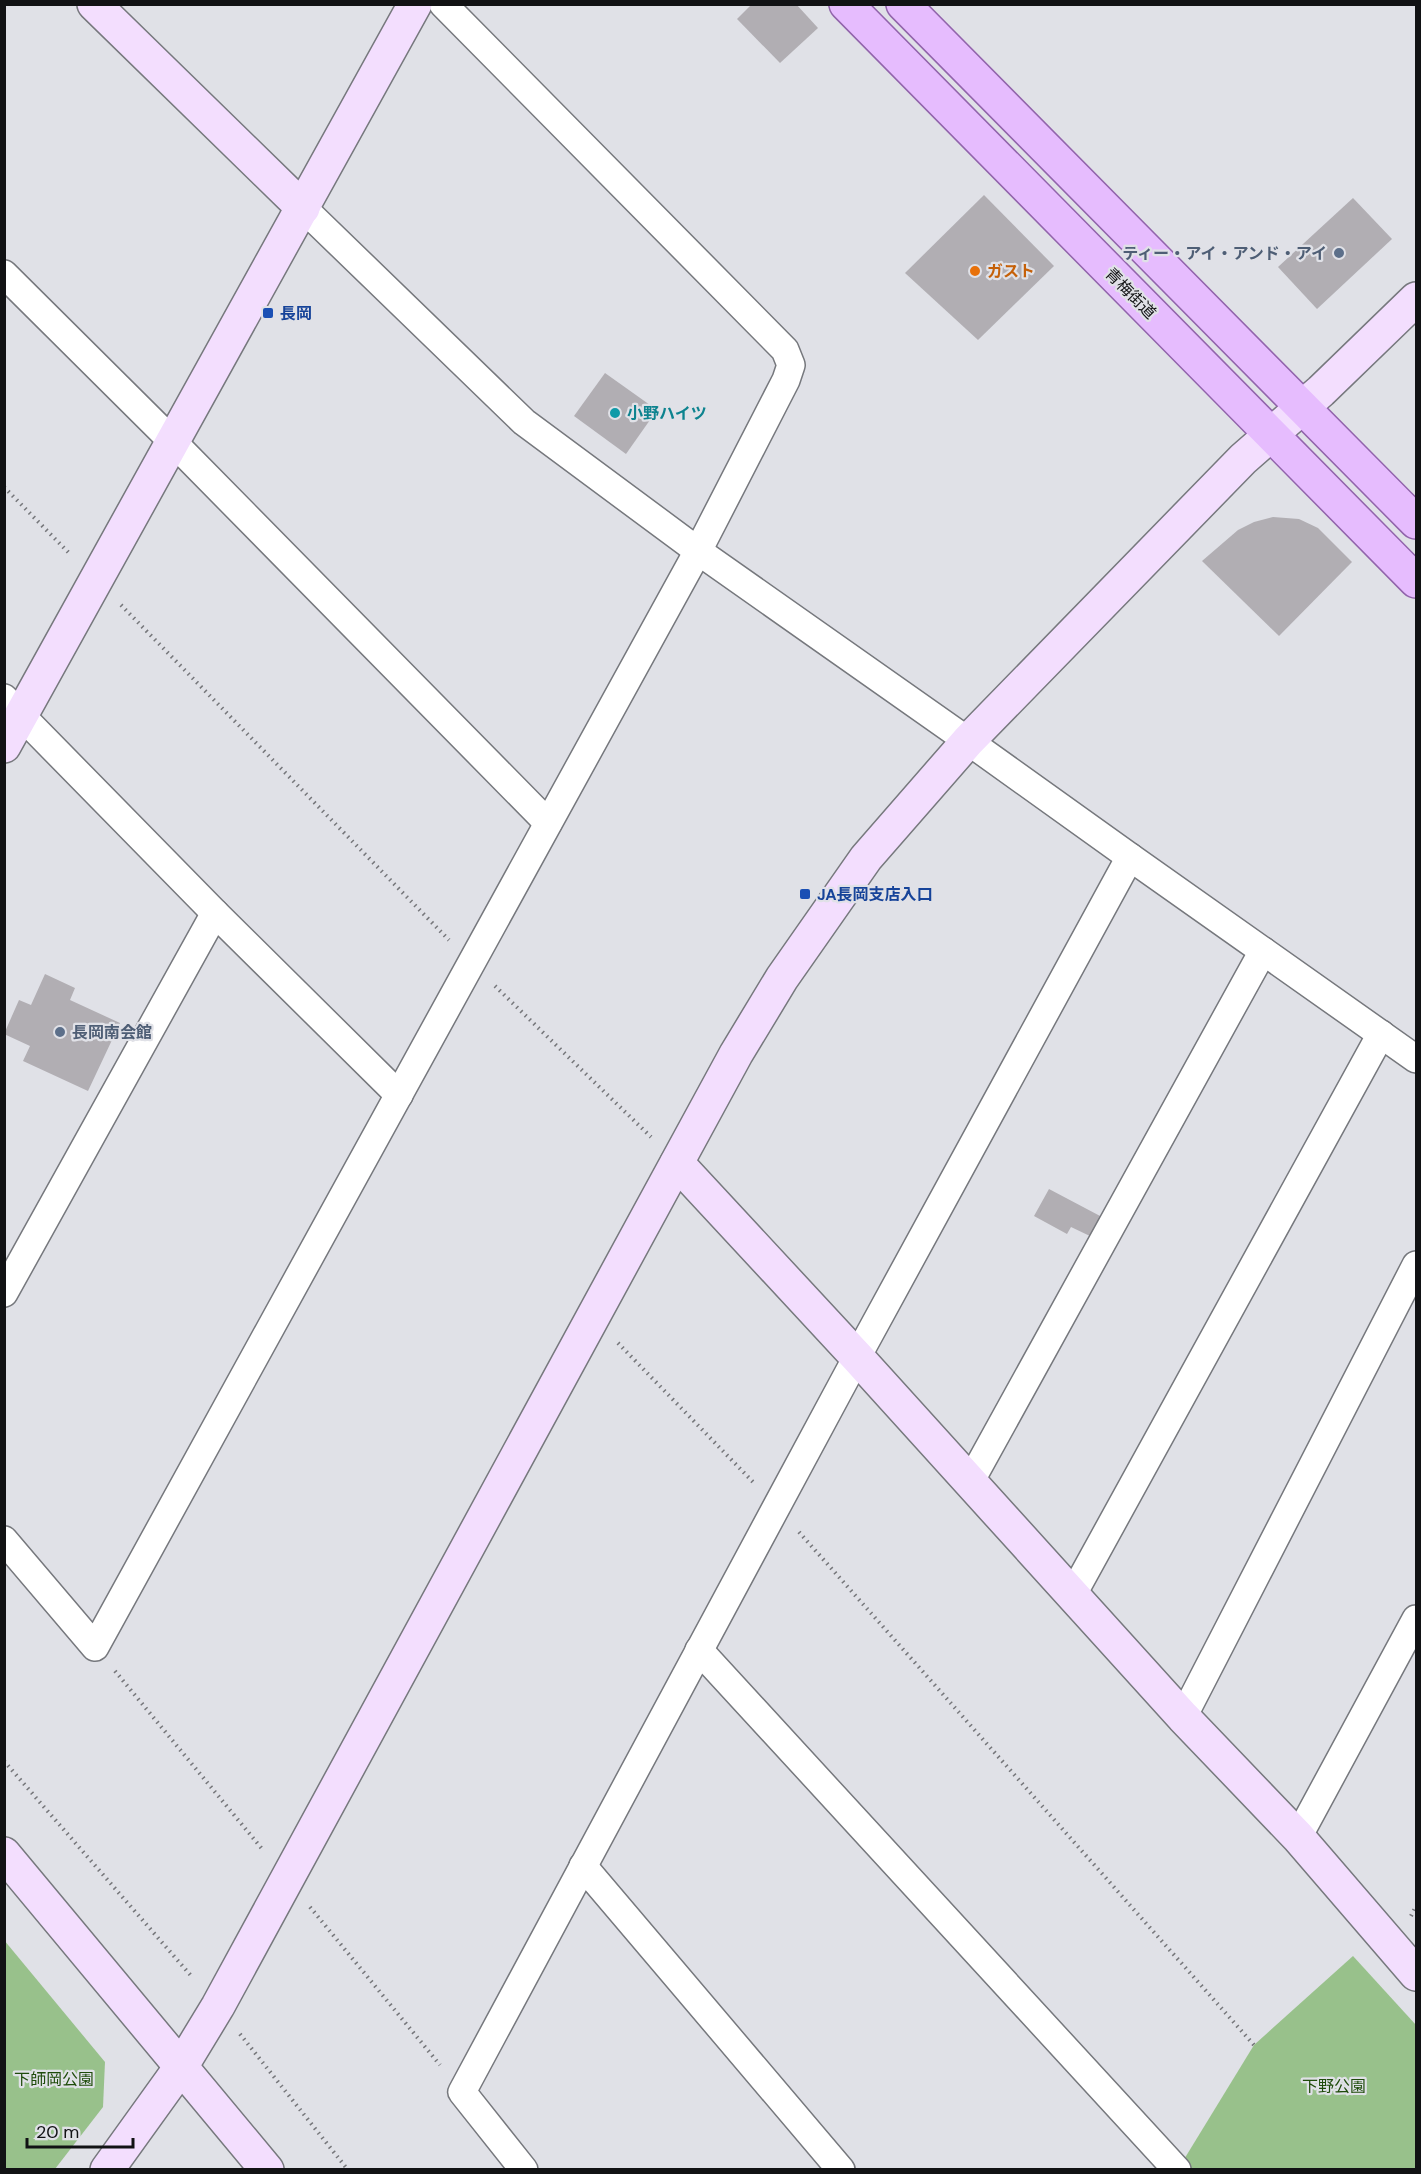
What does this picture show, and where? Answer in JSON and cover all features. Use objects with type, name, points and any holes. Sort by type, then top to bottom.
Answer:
[{"type":"main road","name":"青梅街道","points":[[846,4],[1416,581]]},
{"type":"main road","points":[[903,4],[1416,522]]},
{"type":"street","points":[[94,4],[524,422],[698,551],[1416,1059]]},
{"type":"street","points":[[4,746],[13,706],[96,580],[415,4]]},
{"type":"street","points":[[4,1540],[95,1647],[698,551],[786,380],[791,365],[785,350],[443,4]]},
{"type":"street","points":[[4,274],[548,823]]},
{"type":"street","points":[[107,2169],[181,2067],[218,2006],[736,1054],[782,978],[823,918],[866,858],[969,741],[1243,459],[1321,391],[1416,299]]},
{"type":"street","points":[[13,706],[399,1095]]},
{"type":"street","points":[[524,2169],[462,2092],[856,1357],[1130,857]]},
{"type":"street","points":[[4,1293],[215,912]]},
{"type":"street","points":[[970,1482],[1263,951]]},
{"type":"street","points":[[1073,1594],[1381,1034]]},
{"type":"street","points":[[677,1163],[1183,1717],[1299,1837],[1416,1974]]},
{"type":"street","points":[[1183,1717],[1416,1264]]},
{"type":"street","points":[[1299,1837],[1416,1619]]},
{"type":"street","points":[[699,1650],[1177,2169]]},
{"type":"street","points":[[4,1854],[267,2169]]},
{"type":"street","points":[[583,1866],[841,2169]]},
{"type":"path","points":[[4,487],[471,963],[677,1163]]},
{"type":"path","points":[[592,1316],[776,1506],[1254,2045]]},
{"type":"path","points":[[95,1647],[462,2092]]},
{"type":"path","points":[[4,1761],[218,2006],[348,2169]]},
{"type":"green space","name":"下師岡公園","points":[[4,1940],[105,2062],[103,2107],[55,2169],[5,2169]]},
{"type":"green space","name":"下野公園","points":[[1353,1956],[1416,2025],[1416,2169],[1191,2170],[1183,2161],[1254,2045]]},
{"type":"building","points":[[752,4],[796,4],[818,28],[780,63],[737,19]]},
{"type":"building","points":[[984,195],[1054,266],[978,340],[905,273]]},
{"type":"building","points":[[1353,198],[1392,239],[1317,309],[1278,267]]},
{"type":"building","name":"小野ハイツ","points":[[605,373],[657,410],[626,454],[574,416]]},
{"type":"building","points":[[1273,517],[1299,519],[1318,528],[1352,562],[1279,636],[1202,561],[1238,530],[1254,522]]},
{"type":"building","name":"長岡南会館","points":[[45,974],[75,988],[70,1000],[120,1023],[88,1091],[23,1061],[30,1046],[4,1034],[19,1000],[31,1005]]},
{"type":"building","points":[[1049,1189],[1102,1217],[1092,1237],[1071,1227],[1067,1234],[1034,1216]]},
{"type":"place","name":"ティー・アイ・アンド・アイ","points":[[1339,253]]},
{"type":"place","name":"ガスト","points":[[975,271]]},
{"type":"place","name":"長岡","points":[[268,313]]},
{"type":"place","name":"小野ハイツ","points":[[615,413]]},
{"type":"place","name":"JA長岡支店入口","points":[[805,894]]},
{"type":"place","name":"長岡南会館","points":[[60,1032]]}]
